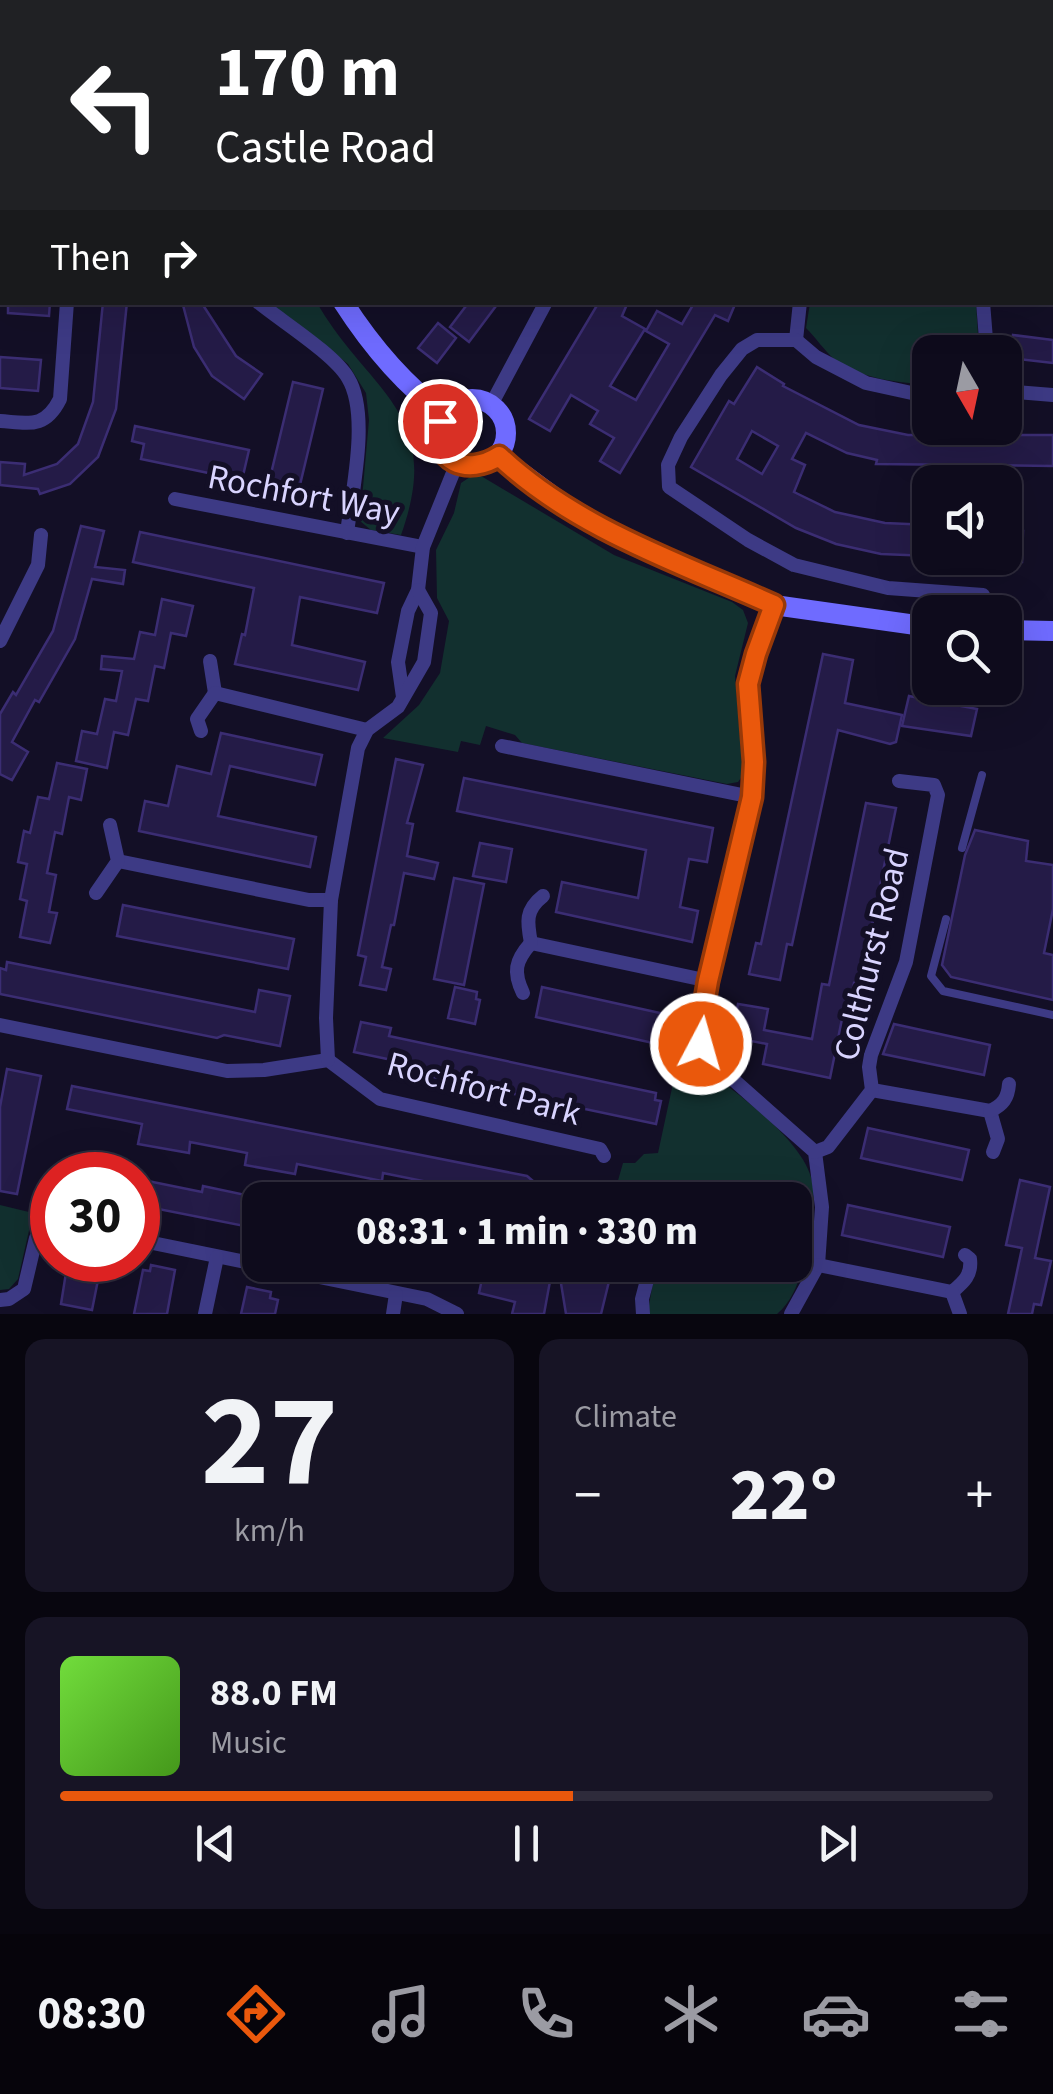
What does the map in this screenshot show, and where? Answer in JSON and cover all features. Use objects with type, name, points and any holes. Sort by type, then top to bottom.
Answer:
[{"type":"street","points":[[0,421],[36,424],[53,413],[60,399],[67,305]]},
{"type":"street","points":[[262,305],[334,362],[348,377],[356,398],[359,421],[347,532]]},
{"type":"street","points":[[345,305],[392,367],[444,414]]},
{"type":"street","points":[[491,405],[544,305]]},
{"type":"street","points":[[796,340],[800,305]]},
{"type":"street","points":[[982,305],[986,335]]},
{"type":"street","points":[[912,393],[866,384],[827,364],[796,340],[767,338],[742,349],[680,437],[668,464],[669,487],[748,540],[794,565],[888,588],[983,595]]},
{"type":"street","points":[[1022,392],[1053,395]]},
{"type":"street","points":[[462,400],[491,405],[504,422],[506,432],[499,456],[476,467],[457,463],[442,450],[439,440],[444,414],[462,400]]},
{"type":"street","points":[[499,456],[561,502],[624,539],[774,605],[912,624]]},
{"type":"street","points":[[403,697],[398,662],[408,611],[418,590],[422,547],[457,463]]},
{"type":"street","name":"Rochfort Way","points":[[174,498],[422,547]]},
{"type":"street","points":[[0,641],[6,616],[38,565],[40,535]]},
{"type":"street","points":[[0,1025],[227,1071],[264,1070],[328,1060],[326,1018],[332,900],[358,748],[367,730],[398,708],[424,662],[431,612],[418,590]]},
{"type":"street","points":[[774,605],[748,684],[754,762],[752,797],[708,981],[701,1044],[710,1059],[816,1152],[822,1207],[818,1264],[791,1314]]},
{"type":"street","points":[[1022,630],[1053,631]]},
{"type":"street","points":[[201,731],[197,720],[215,693],[210,661]]},
{"type":"street","points":[[215,693],[367,730]]},
{"type":"street","points":[[502,746],[752,797]]},
{"type":"street","name":"Colthurst Road","points":[[816,1152],[828,1147],[872,1090],[868,1067],[871,1055],[906,962],[938,795],[934,785],[899,780]]},
{"type":"street","points":[[96,892],[118,861],[110,825]]},
{"type":"street","points":[[118,861],[309,900],[332,900]]},
{"type":"street","points":[[523,993],[515,976],[516,966],[531,943],[527,916],[543,896]]},
{"type":"street","points":[[531,943],[708,981]]},
{"type":"street","name":"Rochfort Park","points":[[328,1060],[380,1099],[600,1149],[604,1156]]},
{"type":"street","points":[[872,1090],[990,1111],[1001,1106],[1009,1084]]},
{"type":"street","points":[[990,1111],[998,1139],[992,1152]]},
{"type":"street","points":[[160,1244],[440,1304],[456,1314]]},
{"type":"street","points":[[952,1292],[971,1270],[966,1255]]},
{"type":"street","points":[[205,1314],[218,1256]]},
{"type":"street","points":[[0,1300],[24,1289],[30,1264]]},
{"type":"street","points":[[818,1264],[952,1292]]},
{"type":"street","points":[[643,1314],[646,1282]]},
{"type":"street","points":[[952,1292],[960,1314]]},
{"type":"street","points":[[393,1314],[396,1294]]},
{"type":"lane","points":[[962,848],[982,775]]},
{"type":"lane","points":[[946,919],[931,976],[944,991],[1053,1014]]},
{"type":"green space","points":[[273,305],[318,305],[395,407],[408,432],[414,460],[412,493],[401,535],[371,530],[360,521],[369,420],[366,393],[348,364]]},
{"type":"green space","points":[[810,305],[976,305],[978,335],[912,335],[912,383],[867,375],[834,359],[806,328]]},
{"type":"green space","points":[[476,473],[614,555],[732,602],[743,610],[748,623],[735,676],[743,775],[738,782],[727,784],[522,743],[515,735],[486,726],[480,745],[461,741],[458,752],[383,738],[419,705],[440,673],[449,621],[437,598],[436,550],[454,513],[461,483]]},
{"type":"green space","points":[[680,1051],[736,1092],[792,1145],[812,1181],[814,1199],[812,1216],[812,1182],[618,1182],[623,1163],[635,1163],[644,1154],[658,1153]]},
{"type":"green space","points":[[0,1205],[30,1212],[30,1226],[18,1279],[9,1289],[0,1290]]},
{"type":"green space","points":[[653,1282],[797,1282],[777,1314],[648,1311]]},
{"type":"building","points":[[8,305],[50,305],[49,316],[8,313]]},
{"type":"building","points":[[103,305],[127,305],[116,409],[98,457],[70,484],[40,494],[38,489],[0,485],[0,462],[25,464],[24,475],[57,464],[78,444],[93,402]]},
{"type":"building","points":[[183,305],[203,305],[236,356],[262,374],[244,399],[212,376],[194,347]]},
{"type":"building","points":[[467,305],[497,305],[469,342],[450,327]]},
{"type":"building","points":[[597,305],[627,305],[622,316],[645,329],[610,386],[636,400],[669,344],[646,331],[657,311],[682,324],[693,305],[735,305],[728,321],[715,315],[620,473],[600,461],[614,438],[590,424],[598,411],[571,395],[550,431],[529,419]]},
{"type":"building","points":[[438,323],[456,338],[437,363],[418,348]]},
{"type":"building","points":[[1022,336],[1053,340],[1053,363],[1022,359]]},
{"type":"building","points":[[0,357],[41,360],[38,391],[0,388]]},
{"type":"building","points":[[757,367],[783,386],[859,425],[912,435],[912,445],[1022,445],[1022,435],[1053,435],[1053,466],[876,464],[877,460],[847,453],[806,433],[792,459],[805,465],[794,492],[835,512],[885,523],[912,524],[912,555],[881,554],[836,544],[796,528],[691,467],[729,401],[734,404]],"holes":[[[752,431],[778,446],[762,474],[737,459]]]},
{"type":"building","points":[[293,382],[323,389],[299,489],[269,482]]},
{"type":"building","points":[[135,426],[249,450],[242,480],[141,459],[144,444],[132,441]]},
{"type":"building","points":[[81,526],[104,531],[95,567],[125,570],[123,584],[92,579],[75,639],[12,742],[28,752],[12,780],[0,774],[0,714],[13,692],[16,695],[53,631]]},
{"type":"building","points":[[140,532],[384,583],[377,613],[300,597],[292,645],[365,662],[358,690],[235,664],[254,588],[133,562]]},
{"type":"building","points":[[162,599],[193,606],[186,636],[171,633],[164,668],[155,666],[148,701],[136,699],[128,735],[114,732],[107,768],[76,761],[82,731],[97,734],[105,699],[116,701],[122,671],[101,669],[102,656],[134,659],[140,632],[155,635]]},
{"type":"building","points":[[823,654],[853,660],[845,703],[902,715],[896,742],[890,744],[838,730],[792,945],[787,944],[780,980],[749,974],[756,943],[761,944]]},
{"type":"building","points":[[909,696],[912,705],[977,709],[971,736],[902,726]]},
{"type":"building","points":[[221,733],[322,755],[315,785],[230,766],[218,816],[316,837],[310,867],[139,831],[145,801],[168,806],[177,766],[211,774]]},
{"type":"building","points":[[396,759],[423,765],[407,823],[413,824],[407,856],[438,863],[434,879],[404,873],[382,967],[391,969],[386,990],[360,985],[366,957],[358,955]]},
{"type":"building","points":[[57,763],[87,769],[81,800],[69,797],[62,834],[55,832],[47,873],[56,875],[49,912],[57,913],[50,943],[20,937],[27,901],[20,899],[27,864],[18,862],[24,831],[30,833],[38,797],[49,799]]},
{"type":"building","points":[[464,778],[713,828],[707,862],[689,859],[680,907],[698,911],[692,942],[556,912],[562,882],[638,898],[646,850],[457,811]]},
{"type":"building","points":[[866,803],[896,808],[860,984],[854,983],[847,1020],[842,1019],[830,1078],[763,1064],[767,1044],[731,1037],[738,1004],[768,1009],[764,1030],[812,1039],[822,984],[829,985]]},
{"type":"building","points":[[975,830],[1028,841],[1026,861],[1053,865],[1053,909],[1044,953],[1053,955],[1053,1000],[951,977],[942,965],[965,855]]},
{"type":"building","points":[[480,843],[512,849],[506,882],[473,876]]},
{"type":"building","points":[[454,878],[484,884],[464,985],[434,979]]},
{"type":"building","points":[[123,905],[294,939],[288,969],[117,936]]},
{"type":"building","points":[[7,962],[255,1012],[259,990],[290,996],[280,1046],[224,1035],[217,1038],[0,994],[0,968],[6,970]]},
{"type":"building","points":[[455,987],[477,992],[476,999],[480,1000],[475,1024],[448,1018]]},
{"type":"building","points":[[542,987],[678,1017],[671,1047],[536,1017]]},
{"type":"building","points":[[361,1022],[391,1028],[389,1036],[656,1093],[655,1100],[661,1101],[656,1124],[391,1068],[392,1060],[354,1052]]},
{"type":"building","points":[[894,1024],[990,1045],[984,1075],[883,1054]]},
{"type":"building","points":[[7,1069],[41,1076],[17,1194],[0,1191],[0,1107]]},
{"type":"building","points":[[72,1086],[527,1176],[538,1182],[428,1182],[383,1173],[382,1181],[297,1164],[295,1174],[245,1165],[247,1153],[190,1142],[189,1153],[138,1144],[142,1124],[67,1109]]},
{"type":"building","points":[[868,1128],[969,1150],[962,1180],[861,1158]]},
{"type":"building","points":[[1020,1180],[1050,1187],[1035,1258],[1051,1261],[1041,1305],[1034,1304],[1032,1314],[1008,1314],[1022,1248],[1006,1245]]},
{"type":"building","points":[[160,1183],[202,1192],[203,1186],[242,1194],[242,1225],[160,1209]]},
{"type":"building","points":[[848,1205],[950,1227],[943,1257],[842,1235]]},
{"type":"building","points":[[160,1267],[175,1270],[167,1314],[134,1314],[141,1282],[160,1282]]},
{"type":"building","points":[[64,1282],[98,1282],[92,1310],[61,1304]]},
{"type":"building","points":[[481,1282],[550,1282],[544,1314],[512,1314],[515,1302],[479,1293]]},
{"type":"building","points":[[561,1282],[609,1282],[601,1314],[566,1314]]},
{"type":"building","points":[[247,1287],[271,1292],[270,1298],[278,1300],[275,1314],[241,1314]]},
{"type":"route","points":[[440,421],[442,450],[457,463],[476,467],[499,456],[561,502],[624,539],[774,605],[748,684],[754,762],[752,797],[708,981],[701,1044]]}]
